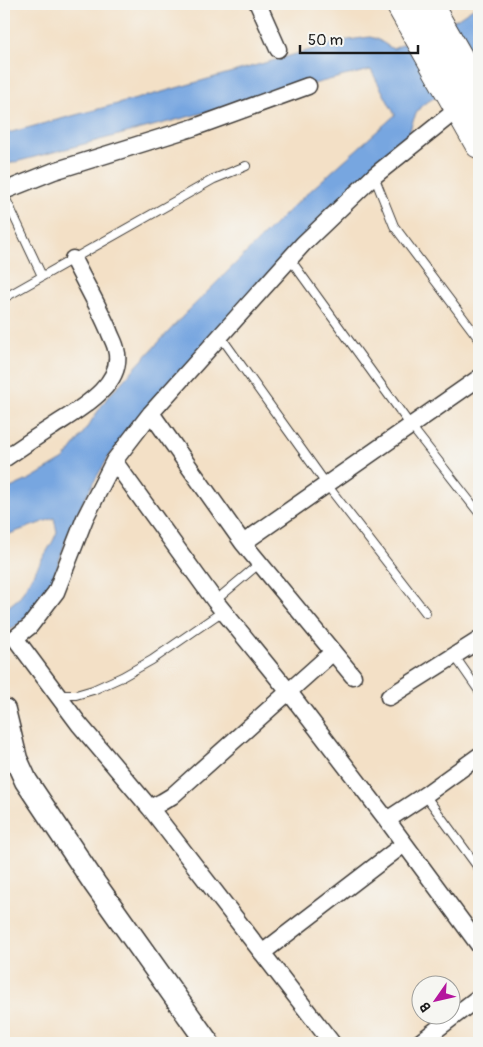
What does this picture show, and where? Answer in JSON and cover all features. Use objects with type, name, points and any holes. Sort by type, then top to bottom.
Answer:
[{"type":"highway","points":[[425,8],[468,97],[479,144]]},
{"type":"street","points":[[258,4],[278,50]]},
{"type":"street","points":[[4,191],[54,171],[195,128],[308,86]]},
{"type":"street","points":[[332,1043],[150,808],[10,639],[30,626],[56,592],[85,518],[114,461],[151,413],[290,259],[374,176],[468,97]]},
{"type":"street","points":[[4,459],[93,400],[105,387],[117,367],[117,350],[73,259]]},
{"type":"street","points":[[243,543],[479,378]]},
{"type":"street","points":[[151,413],[243,543],[353,676]]},
{"type":"street","points":[[114,461],[219,606],[289,692],[479,945]]},
{"type":"street","points":[[389,697],[479,640]]},
{"type":"street","points":[[150,808],[172,796],[333,652]]},
{"type":"street","points":[[4,710],[16,759],[26,781],[95,884],[208,1043]]},
{"type":"street","points":[[387,820],[479,756]]},
{"type":"street","points":[[262,953],[404,844]]},
{"type":"street","points":[[419,1043],[479,997]]},
{"type":"lane","points":[[4,298],[214,179],[246,166]]},
{"type":"lane","points":[[374,176],[394,226],[479,339]]},
{"type":"lane","points":[[4,195],[42,276]]},
{"type":"lane","points":[[290,259],[411,426],[479,513]]},
{"type":"lane","points":[[221,337],[327,485],[426,613]]},
{"type":"lane","points":[[58,695],[76,694],[93,690],[122,677],[152,660],[219,606],[260,564]]},
{"type":"lane","points":[[454,655],[479,691]]},
{"type":"lane","points":[[425,795],[479,868]]},
{"type":"water","points":[[479,4],[479,72],[422,105],[412,123],[409,135],[400,149],[110,455],[74,520],[52,581],[41,602],[30,614],[4,634],[4,610],[19,598],[57,532],[54,518],[4,536],[4,491],[30,479],[64,459],[107,398],[184,315],[291,208],[395,115],[371,70],[4,165],[4,134],[342,41],[370,37],[393,49],[458,18]]}]
